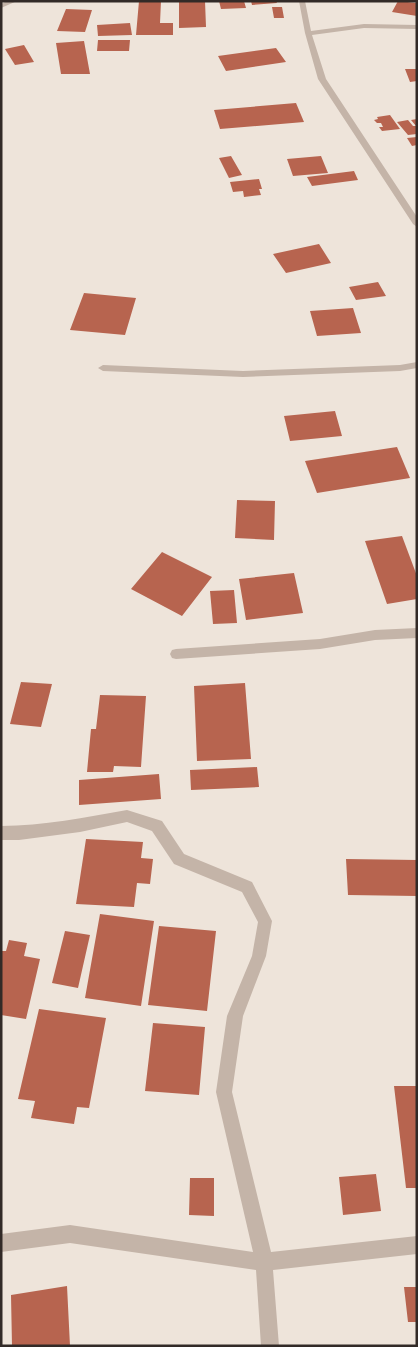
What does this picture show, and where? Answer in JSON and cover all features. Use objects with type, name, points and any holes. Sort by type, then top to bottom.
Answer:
[{"type":"street","points":[[1,6],[14,1]]},
{"type":"street","points":[[302,1],[308,34],[322,79],[417,224]]},
{"type":"street","points":[[308,34],[364,26],[417,27]]},
{"type":"street","points":[[103,368],[243,374],[400,368],[417,365]]},
{"type":"street","points":[[176,654],[320,644],[376,635],[417,633]]},
{"type":"street","points":[[1,832],[19,833],[54,829],[127,816],[157,826],[179,859],[247,887],[265,921],[259,956],[235,1016],[224,1092],[264,1262],[270,1346]]},
{"type":"street","points":[[1,1244],[70,1234],[264,1262],[417,1245]]},
{"type":"building","points":[[139,1],[161,1],[160,23],[173,23],[173,35],[136,35]]},
{"type":"building","points":[[179,1],[205,1],[206,27],[179,28]]},
{"type":"building","points":[[219,1],[244,1],[246,8],[221,9]]},
{"type":"building","points":[[251,1],[276,1],[277,3],[252,5]]},
{"type":"building","points":[[398,1],[417,3],[417,16],[392,12]]},
{"type":"building","points":[[272,7],[282,7],[284,18],[274,18]]},
{"type":"building","points":[[66,9],[92,10],[85,32],[57,31]]},
{"type":"building","points":[[130,23],[132,35],[98,36],[97,25]]},
{"type":"building","points":[[98,40],[130,40],[129,51],[97,51]]},
{"type":"building","points":[[84,41],[90,74],[61,74],[56,43]]},
{"type":"building","points":[[24,45],[34,62],[15,65],[5,49]]},
{"type":"building","points":[[276,48],[286,62],[226,71],[218,56]]},
{"type":"building","points":[[405,69],[417,69],[417,81],[410,82]]},
{"type":"building","points":[[296,103],[304,122],[220,129],[214,110]]},
{"type":"building","points":[[390,115],[400,129],[382,131],[379,127],[383,127],[381,123],[377,123],[374,120],[378,119],[377,117]]},
{"type":"building","points":[[417,119],[417,134],[408,135],[397,122],[408,120],[413,126],[416,126],[411,120]]},
{"type":"building","points":[[417,137],[417,145],[412,146],[407,138]]},
{"type":"building","points":[[231,156],[242,175],[229,178],[219,158]]},
{"type":"building","points":[[321,156],[328,173],[293,176],[287,159]]},
{"type":"building","points":[[354,171],[358,180],[312,186],[307,177]]},
{"type":"building","points":[[259,179],[262,189],[259,189],[261,195],[244,197],[243,191],[233,192],[230,182]]},
{"type":"building","points":[[319,244],[331,263],[286,273],[273,254]]},
{"type":"building","points":[[378,282],[386,296],[356,300],[349,287]]},
{"type":"building","points":[[84,293],[136,298],[125,335],[70,330]]},
{"type":"building","points":[[353,308],[361,333],[317,336],[310,311]]},
{"type":"building","points":[[335,411],[342,436],[290,441],[284,416]]},
{"type":"building","points":[[397,447],[410,478],[317,493],[305,461]]},
{"type":"building","points":[[237,500],[275,501],[274,540],[235,538]]},
{"type":"building","points":[[402,536],[417,576],[417,599],[387,604],[365,541]]},
{"type":"building","points":[[162,552],[212,577],[182,616],[131,589]]},
{"type":"building","points":[[294,573],[303,613],[246,620],[239,579]]},
{"type":"building","points":[[234,590],[237,623],[213,624],[210,591]]},
{"type":"building","points":[[21,682],[52,684],[41,727],[10,724]]},
{"type":"building","points":[[245,683],[251,759],[197,761],[194,686]]},
{"type":"building","points":[[100,695],[146,696],[141,767],[114,766],[113,772],[87,772],[91,729],[96,729]]},
{"type":"building","points":[[257,767],[259,787],[191,790],[190,770]]},
{"type":"building","points":[[159,774],[161,799],[79,805],[79,780]]},
{"type":"building","points":[[86,839],[143,842],[141,858],[153,859],[150,884],[137,883],[134,907],[76,904]]},
{"type":"building","points":[[346,859],[417,860],[417,896],[348,895]]},
{"type":"building","points":[[100,914],[154,921],[141,1006],[85,998]]},
{"type":"building","points":[[159,926],[216,931],[207,1011],[148,1005]]},
{"type":"building","points":[[65,931],[90,935],[78,988],[52,983]]},
{"type":"building","points":[[9,940],[27,943],[24,956],[40,959],[26,1019],[1,1015],[1,951],[6,951]]},
{"type":"building","points":[[39,1009],[106,1018],[89,1108],[77,1107],[74,1124],[31,1118],[35,1101],[18,1099]]},
{"type":"building","points":[[153,1023],[205,1027],[199,1095],[145,1091]]},
{"type":"building","points":[[394,1086],[417,1086],[417,1188],[406,1188]]},
{"type":"building","points":[[376,1174],[381,1211],[343,1215],[339,1177]]},
{"type":"building","points":[[190,1178],[214,1178],[214,1216],[189,1215]]},
{"type":"building","points":[[67,1286],[70,1346],[12,1346],[11,1295]]},
{"type":"building","points":[[404,1287],[417,1287],[417,1322],[408,1322]]}]
